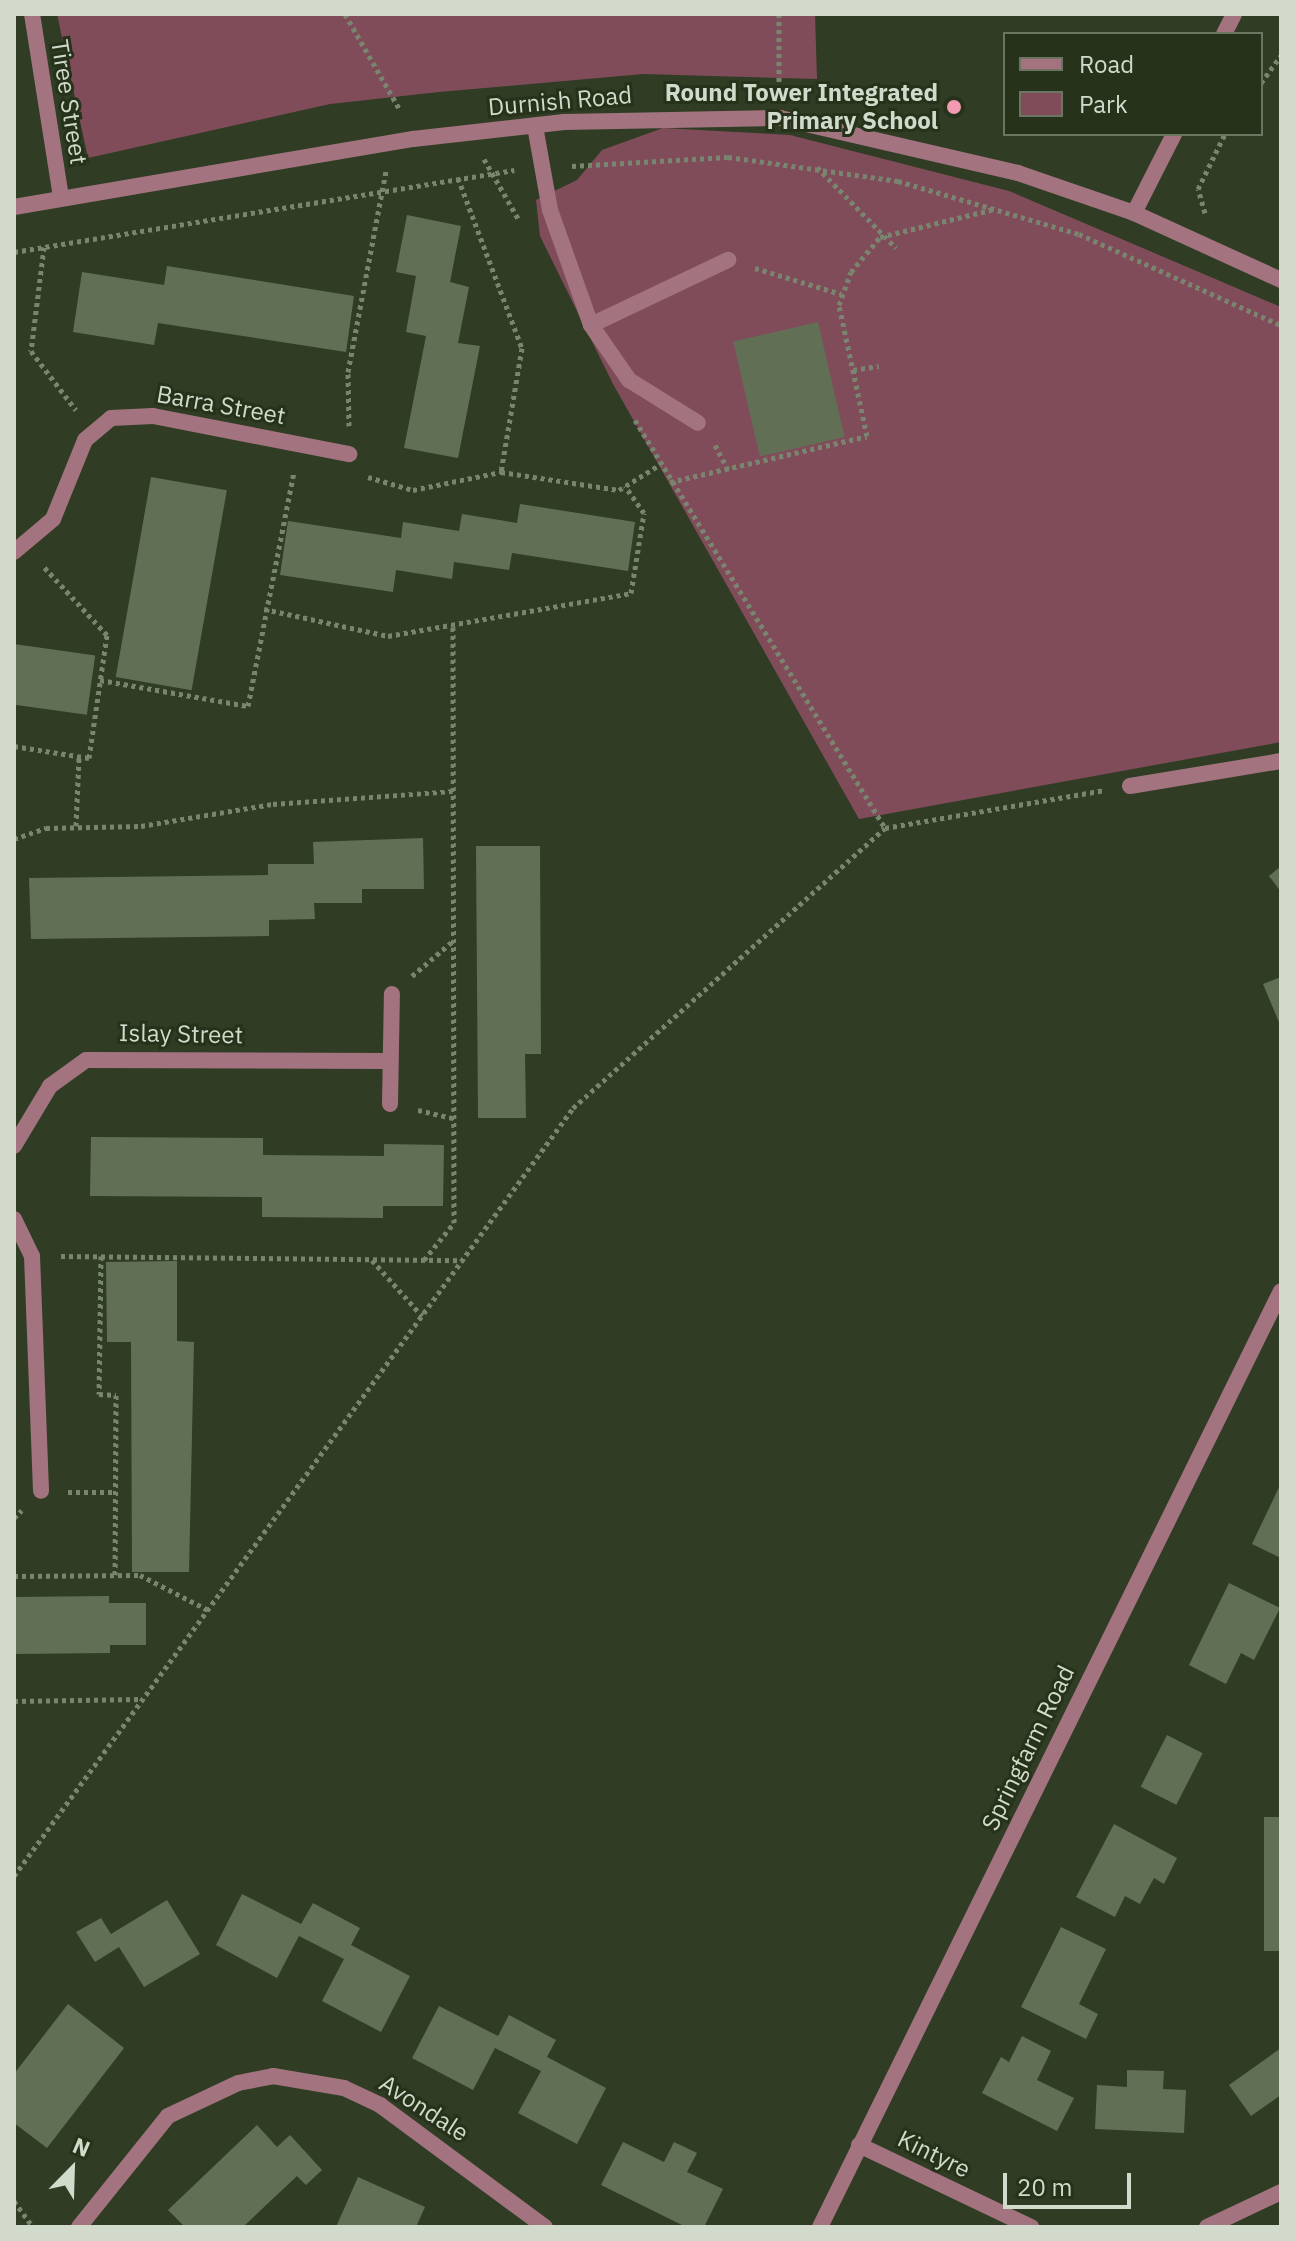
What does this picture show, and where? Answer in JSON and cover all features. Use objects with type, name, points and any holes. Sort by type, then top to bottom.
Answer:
[{"type":"street","name":"Tiree Street","points":[[32,14],[61,197]]},
{"type":"street","points":[[1225,32],[1234,14]]},
{"type":"street","name":"Durnish Road","points":[[14,207],[413,139],[535,126],[780,118],[975,161],[1134,213],[1281,280]]},
{"type":"street","points":[[535,126],[550,210],[591,325],[629,380],[698,423]]},
{"type":"street","points":[[1134,213],[1173,136]]},
{"type":"street","points":[[591,325],[728,260]]},
{"type":"street","name":"Barra Street","points":[[92,431],[111,418],[137,415],[349,454]]},
{"type":"street","points":[[20,549],[53,519],[92,431]]},
{"type":"street","points":[[1130,786],[1281,761]]},
{"type":"street","points":[[390,1104],[392,994]]},
{"type":"street","name":"Islay Street","points":[[14,1146],[50,1086],[95,1058],[390,1061]]},
{"type":"street","points":[[14,1219],[32,1256],[41,1491]]},
{"type":"street","name":"Springfarm Road","points":[[820,2227],[1281,1291]]},
{"type":"street","name":"Avondale","points":[[79,2227],[168,2116],[238,2083],[273,2076],[306,2078],[380,2105],[545,2227]]},
{"type":"street","name":"Kintyre","points":[[859,2145],[1031,2227]]},
{"type":"street","points":[[1207,2227],[1281,2192]]},
{"type":"path","points":[[345,14],[413,139]]},
{"type":"path","points":[[1263,80],[1281,55]]},
{"type":"path","points":[[468,133],[526,233]]},
{"type":"path","points":[[1220,252],[1198,189],[1224,136]]},
{"type":"path","points":[[391,143],[348,372],[349,454],[374,484],[413,490],[501,472],[625,486],[661,464]]},
{"type":"path","points":[[14,252],[491,171],[728,157],[816,167],[998,208],[1079,234],[1281,325]]},
{"type":"path","points":[[816,167],[880,237],[896,248]]},
{"type":"path","points":[[458,178],[522,348],[501,472]]},
{"type":"path","points":[[670,482],[867,436],[841,294],[880,237],[998,208]]},
{"type":"path","points":[[44,247],[31,351],[92,431]]},
{"type":"path","points":[[728,260],[841,294]]},
{"type":"path","points":[[853,370],[879,366]]},
{"type":"path","points":[[629,380],[632,415],[670,482],[885,828]]},
{"type":"path","points":[[100,680],[248,706],[264,609],[300,443]]},
{"type":"path","points":[[264,609],[388,636],[631,593],[644,513],[625,486]]},
{"type":"path","points":[[14,746],[89,758],[107,635],[20,549]]},
{"type":"path","points":[[424,1260],[454,1223],[453,625]]},
{"type":"path","points":[[76,826],[79,757]]},
{"type":"path","points":[[14,1876],[573,1108],[885,828],[1130,786]]},
{"type":"path","points":[[14,839],[76,826],[141,826],[273,804],[453,791]]},
{"type":"path","points":[[392,994],[453,940]]},
{"type":"path","points":[[32,1256],[463,1260]]},
{"type":"path","points":[[101,1256],[99,1394],[116,1395],[115,1575]]},
{"type":"path","points":[[372,1259],[422,1316]]},
{"type":"path","points":[[14,1576],[140,1575],[208,1610]]},
{"type":"path","points":[[14,1701],[143,1698]]},
{"type":"path","points":[[14,2201],[33,2227]]},
{"type":"green space","points":[[57,14],[815,14],[817,79],[643,74],[439,92],[330,104],[88,158]]},
{"type":"green space","points":[[663,128],[790,135],[1009,191],[1281,307],[1281,742],[859,819],[613,384],[540,236],[536,200],[577,180],[602,150]]},
{"type":"building","points":[[407,215],[461,226],[450,282],[469,287],[458,343],[480,346],[458,458],[404,448],[426,336],[406,332],[416,276],[396,272]]},
{"type":"building","points":[[167,266],[354,296],[346,352],[158,323],[154,345],[73,332],[82,272],[164,285]]},
{"type":"building","points":[[818,322],[845,437],[760,457],[733,342]]},
{"type":"building","points":[[151,477],[227,490],[192,690],[116,677]]},
{"type":"building","points":[[520,504],[635,522],[628,571],[512,553],[509,570],[454,562],[452,579],[396,570],[393,592],[280,575],[288,521],[401,538],[403,522],[459,531],[462,514],[517,523]]},
{"type":"building","points":[[14,644],[95,655],[87,715],[14,705]]},
{"type":"building","points":[[423,838],[424,889],[362,889],[362,903],[314,903],[315,919],[269,920],[269,936],[31,939],[29,878],[268,875],[268,864],[314,864],[313,842]]},
{"type":"building","points":[[476,846],[540,846],[541,1054],[525,1054],[526,1118],[478,1118]]},
{"type":"building","points":[[1281,866],[1281,892],[1269,876]]},
{"type":"building","points":[[1281,977],[1281,1027],[1263,984]]},
{"type":"building","points":[[91,1137],[263,1138],[263,1155],[384,1156],[384,1144],[444,1145],[443,1206],[383,1206],[383,1218],[262,1217],[262,1197],[90,1196]]},
{"type":"building","points":[[177,1261],[177,1341],[194,1342],[189,1572],[132,1572],[131,1342],[107,1342],[106,1262]]},
{"type":"building","points":[[1281,1483],[1281,1558],[1252,1544]]},
{"type":"building","points":[[1229,1583],[1280,1608],[1254,1660],[1241,1653],[1226,1684],[1189,1665]]},
{"type":"building","points":[[109,1596],[109,1603],[146,1603],[146,1645],[110,1645],[110,1653],[14,1654],[14,1597]]},
{"type":"building","points":[[1167,1735],[1203,1753],[1176,1805],[1141,1787]]},
{"type":"building","points":[[1264,1817],[1281,1817],[1281,1951],[1264,1951]]},
{"type":"building","points":[[1114,1824],[1177,1858],[1164,1884],[1154,1878],[1140,1904],[1125,1896],[1115,1917],[1076,1897]]},
{"type":"building","points":[[242,1894],[301,1924],[313,1903],[360,1928],[351,1945],[410,1976],[381,2032],[322,2001],[344,1959],[299,1936],[277,1978],[216,1945]]},
{"type":"building","points":[[167,1900],[200,1954],[144,1987],[119,1947],[95,1962],[76,1932],[101,1918],[111,1934]]},
{"type":"building","points":[[1061,1927],[1106,1949],[1079,2004],[1098,2014],[1086,2039],[1021,2007]]},
{"type":"building","points":[[68,2004],[124,2048],[47,2148],[14,2123],[14,2074]]},
{"type":"building","points":[[439,2006],[498,2036],[509,2015],[556,2040],[547,2057],[606,2088],[577,2144],[518,2113],[541,2071],[495,2048],[473,2090],[412,2058]]},
{"type":"building","points":[[1022,2036],[1051,2051],[1037,2080],[1074,2098],[1057,2131],[982,2093],[1001,2057],[1009,2062]]},
{"type":"building","points":[[1281,2048],[1281,2095],[1251,2116],[1229,2085]]},
{"type":"building","points":[[1127,2070],[1164,2071],[1163,2089],[1186,2090],[1184,2133],[1095,2129],[1097,2085],[1127,2087]]},
{"type":"building","points":[[257,2125],[277,2147],[290,2135],[322,2170],[306,2185],[297,2176],[243,2227],[185,2227],[168,2210]]},
{"type":"building","points":[[623,2142],[664,2162],[674,2142],[697,2153],[687,2172],[723,2189],[704,2227],[686,2227],[601,2185]]},
{"type":"building","points":[[358,2177],[425,2207],[416,2227],[336,2227]]},
{"type":"place","name":"Round Tower Integrated Primary School","points":[[954,107]]}]
